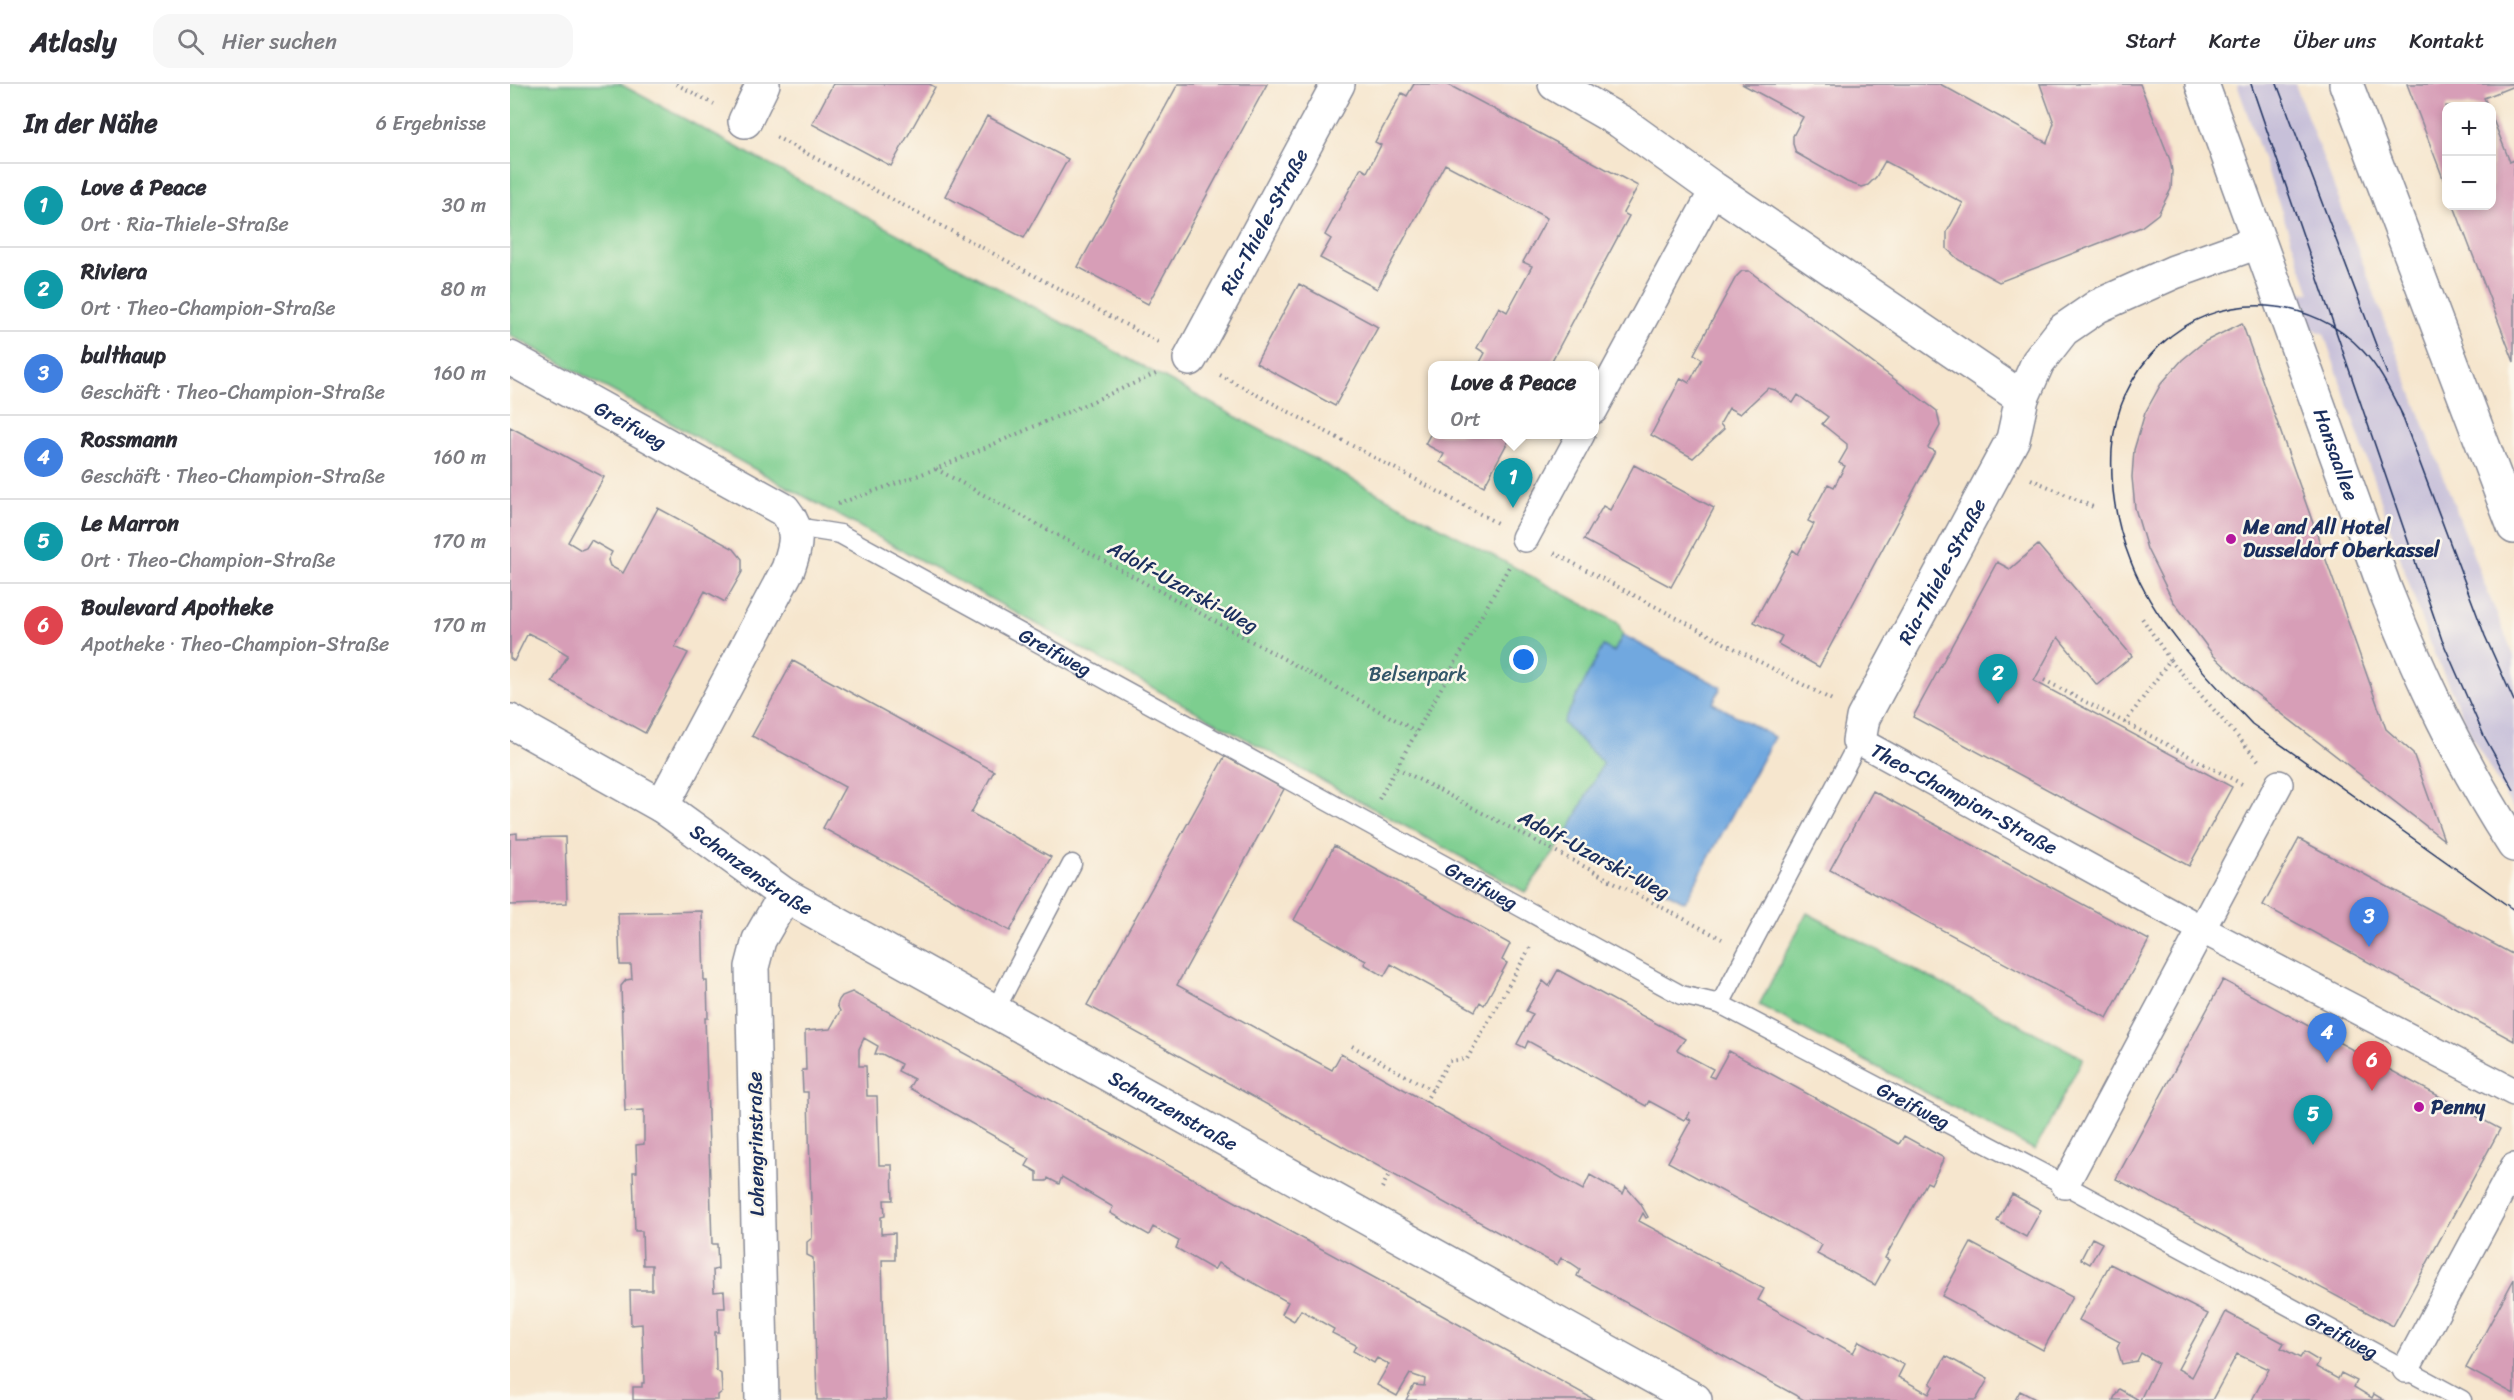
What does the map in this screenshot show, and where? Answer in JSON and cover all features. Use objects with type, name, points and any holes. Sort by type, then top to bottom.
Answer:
[{"type":"street","points":[[745,121],[764,84]]},
{"type":"street","name":"Ria-Thiele-Straße","points":[[1190,359],[1338,84]]},
{"type":"street","points":[[1555,84],[1621,122],[1714,189],[2022,398]]},
{"type":"street","name":"Hansaallee","points":[[2202,84],[2385,588],[2414,660],[2444,726],[2487,804],[2514,845]]},
{"type":"street","points":[[2346,84],[2514,526]]},
{"type":"street","points":[[1599,401],[1714,189]]},
{"type":"street","name":"Ria-Thiele-Straße","points":[[1861,729],[2013,440],[2022,398],[2038,362],[2064,330],[2098,306],[2174,272],[2259,242]]},
{"type":"street","name":"Greifweg","points":[[510,358],[784,510],[796,527]]},
{"type":"street","points":[[1526,538],[1579,439]]},
{"type":"street","points":[[662,806],[788,569],[794,551],[796,527]]},
{"type":"street","name":"Schanzenstraße","points":[[510,721],[662,806],[785,895],[1695,1400]]},
{"type":"street","name":"Theo-Champion-Straße","points":[[1861,729],[2203,930],[2514,1092]]},
{"type":"street","points":[[2066,1185],[2276,792]]},
{"type":"street","name":"Lohengrinstraße","points":[[762,1400],[752,967],[759,940],[785,895]]},
{"type":"street","points":[[2406,1369],[2514,1167]]},
{"type":"lane","name":"Greifweg","points":[[796,527],[840,534],[1681,995],[1720,1004],[2066,1185],[2462,1400]]},
{"type":"lane","name":"Theo-Champion-Straße","points":[[1720,1004],[1861,729]]},
{"type":"lane","points":[[994,1012],[1072,864]]},
{"type":"path","points":[[676,84],[1823,694],[1861,729]]},
{"type":"path","points":[[796,527],[820,511],[936,469],[1190,359]]},
{"type":"path","points":[[2000,464],[2093,507]]},
{"type":"path","name":"Adolf-Uzarski-Weg","points":[[936,469],[1416,731]]},
{"type":"path","points":[[1366,821],[1526,538]]},
{"type":"path","points":[[2140,615],[2170,660],[2276,792]]},
{"type":"path","points":[[2125,723],[2170,660]]},
{"type":"path","points":[[2044,680],[2125,723],[2276,792]]},
{"type":"path","name":"Adolf-Uzarski-Weg","points":[[1397,768],[1747,950]]},
{"type":"path","points":[[1425,1102],[1449,1061],[1467,1059],[1535,937]]},
{"type":"path","points":[[1352,1046],[1432,1090]]},
{"type":"shaded area","points":[[2237,84],[2295,84],[2485,586],[2514,656],[2514,811],[2473,739],[2429,642],[2324,334],[2307,326],[2294,292],[2310,293]]},
{"type":"green space","name":"Belsenpark","points":[[510,84],[620,84],[1618,623],[1623,635],[1614,652],[1603,646],[1603,763],[1565,838],[1525,892],[510,335]]},
{"type":"green space","points":[[1807,913],[2083,1058],[2035,1150],[1759,1005]]},
{"type":"water","points":[[1623,635],[1721,687],[1713,703],[1774,737],[1685,902],[1565,838],[1603,763],[1563,723],[1603,646],[1614,652]]},
{"type":"building","points":[[833,84],[929,84],[935,87],[891,166],[812,124]]},
{"type":"building","points":[[1178,84],[1267,84],[1148,304],[1078,267]]},
{"type":"building","points":[[1414,84],[1447,84],[1638,186],[1623,213],[1629,216],[1552,361],[1481,361],[1485,353],[1477,348],[1499,307],[1507,312],[1532,266],[1523,262],[1547,218],[1445,164],[1377,289],[1320,258],[1331,239],[1325,235],[1361,168],[1367,172],[1381,145],[1375,142],[1402,93],[1407,96]]},
{"type":"building","points":[[1742,84],[1940,84],[2047,143],[2054,123],[2040,84],[2140,84],[2170,160],[2171,189],[2158,214],[2141,227],[1999,282],[1959,260],[1947,249],[1947,232],[1963,203],[1885,161],[1876,177],[1868,185],[1861,187],[1847,182],[1796,153],[1793,136],[1803,117]]},
{"type":"building","points":[[2407,84],[2514,84],[2514,86],[2484,98],[2486,102],[2442,102],[2442,176]]},
{"type":"building","points":[[987,116],[1068,159],[1024,238],[945,196]]},
{"type":"building","points":[[2496,127],[2510,162],[2514,160],[2514,362],[2456,210],[2496,210]]},
{"type":"building","points":[[1742,271],[1749,271],[1937,411],[1940,426],[1928,448],[1935,451],[1819,667],[1778,644],[1782,636],[1754,622],[1793,550],[1798,554],[1814,524],[1808,521],[1828,484],[1834,487],[1845,466],[1839,463],[1847,449],[1847,444],[1822,424],[1828,417],[1798,395],[1793,403],[1775,390],[1768,388],[1740,414],[1729,408],[1720,424],[1724,429],[1693,458],[1651,435],[1681,378],[1689,383],[1702,359],[1694,354],[1736,277]]},
{"type":"building","points":[[1299,284],[1378,327],[1335,406],[1256,363]]},
{"type":"building","name":"Me and All Hotel Dusseldorf Oberkassel","points":[[2242,323],[2386,729],[2413,753],[2444,840],[2245,685],[2214,656],[2173,601],[2147,549],[2135,508],[2132,477],[2134,450],[2145,413],[2161,384],[2182,360],[2204,342]]},
{"type":"building","points":[[510,427],[604,477],[568,542],[581,550],[586,548],[591,540],[612,552],[608,560],[610,566],[623,573],[658,508],[734,549],[742,559],[742,572],[725,602],[705,591],[675,647],[688,653],[645,733],[552,682],[568,655],[548,643],[528,633],[514,661],[510,658]]},
{"type":"building","points":[[1428,438],[1509,439],[1484,486],[1440,462],[1444,454],[1425,444]]},
{"type":"building","points":[[1634,465],[1714,508],[1671,587],[1584,540],[1603,506],[1610,510]]},
{"type":"building","points":[[2038,545],[2132,656],[2097,685],[2058,637],[2034,681],[2232,787],[2189,866],[1913,717],[1997,562],[2010,569]]},
{"type":"building","points":[[793,661],[994,771],[971,813],[1051,857],[1010,931],[823,828],[845,787],[752,736]]},
{"type":"building","points":[[1225,756],[1284,789],[1177,985],[1332,1070],[1341,1054],[1583,1190],[1590,1175],[1623,1194],[1626,1187],[1640,1203],[1648,1217],[1646,1218],[1643,1213],[1639,1221],[1764,1289],[1758,1300],[1853,1353],[1859,1341],[1904,1365],[1898,1377],[1929,1394],[1933,1386],[1930,1384],[1946,1356],[1988,1379],[1976,1400],[1804,1400],[1577,1276],[1580,1269],[1571,1263],[1561,1258],[1557,1265],[1087,1005]]},
{"type":"building","points":[[1873,791],[2149,940],[2107,1018],[1830,870]]},
{"type":"building","points":[[517,833],[517,838],[565,837],[567,903],[510,905],[510,834]]},
{"type":"building","points":[[2299,839],[2514,955],[2514,1041],[2263,905]]},
{"type":"building","points":[[1334,846],[1510,944],[1502,960],[1507,963],[1484,1005],[1480,1002],[1475,1011],[1391,964],[1384,976],[1364,964],[1366,961],[1294,920]]},
{"type":"building","points":[[702,911],[704,981],[707,981],[708,1018],[705,1018],[712,1244],[717,1244],[718,1269],[713,1270],[714,1292],[724,1291],[725,1308],[718,1308],[719,1332],[715,1332],[716,1370],[721,1374],[722,1392],[718,1395],[718,1400],[633,1400],[633,1387],[642,1387],[644,1383],[642,1324],[631,1325],[630,1290],[652,1290],[652,1265],[643,1265],[642,1231],[635,1231],[633,1172],[637,1172],[636,1145],[644,1144],[644,1110],[625,1111],[621,986],[626,980],[632,979],[631,965],[620,965],[618,913]]},
{"type":"building","points":[[1558,970],[1685,1039],[1677,1050],[1713,1069],[1709,1076],[1714,1078],[1729,1051],[1899,1144],[1904,1136],[1944,1158],[1931,1184],[1927,1182],[1885,1258],[1889,1260],[1875,1285],[1817,1254],[1822,1245],[1668,1162],[1691,1120],[1687,1118],[1690,1112],[1684,1120],[1649,1101],[1646,1106],[1528,1041],[1525,1048],[1517,1044],[1533,1014],[1526,1011],[1543,981],[1549,986]]},
{"type":"building","points":[[2223,980],[2500,1129],[2393,1326],[2116,1179]]},
{"type":"building","points":[[852,992],[1595,1400],[1406,1400],[1414,1385],[1424,1386],[1425,1379],[1410,1374],[1397,1396],[1377,1385],[1389,1364],[1377,1358],[1374,1363],[1353,1351],[1356,1345],[1332,1333],[1334,1329],[1301,1310],[1294,1321],[1282,1314],[1288,1302],[1218,1263],[1214,1270],[1176,1248],[1179,1241],[1153,1227],[1149,1235],[1110,1213],[1113,1207],[1062,1177],[1059,1184],[1048,1178],[1047,1181],[1037,1181],[1037,1172],[1026,1166],[1030,1159],[1014,1150],[1015,1148],[909,1088],[914,1079],[898,1071],[901,1064],[882,1054],[875,1054],[878,1046],[864,1038],[859,1049],[859,1066],[866,1066],[867,1096],[877,1096],[879,1165],[892,1165],[893,1200],[884,1200],[885,1216],[881,1217],[881,1234],[895,1233],[895,1260],[882,1260],[886,1400],[817,1400],[813,1258],[807,1255],[807,1242],[812,1238],[808,1092],[803,1092],[802,1070],[806,1070],[805,1031],[830,1029],[840,1011],[837,1005],[839,1000],[842,996]]},
{"type":"building","points":[[2012,1194],[2041,1210],[2026,1237],[1997,1221]]},
{"type":"building","points":[[2092,1238],[2102,1243],[2090,1264],[2081,1259]]},
{"type":"building","points":[[1971,1243],[2072,1297],[2043,1350],[1942,1296]]},
{"type":"building","points":[[2110,1264],[2208,1314],[2178,1369],[2192,1377],[2226,1312],[2284,1343],[2281,1348],[2300,1358],[2304,1352],[2319,1361],[2316,1367],[2338,1379],[2341,1373],[2357,1381],[2354,1387],[2372,1398],[2374,1394],[2384,1400],[2252,1400],[2269,1369],[2237,1354],[2212,1400],[2140,1400],[2158,1363],[2141,1353],[2137,1361],[2122,1364],[2117,1348],[2120,1342],[2079,1320]]},
{"type":"building","points":[[2514,1279],[2514,1394],[2466,1368]]},
{"type":"building","points":[[2119,1389],[2139,1400],[2113,1400]]},
{"type":"building","points":[[2020,1391],[2037,1400],[2015,1400]]},
{"type":"tram line","points":[[2251,84],[2442,640],[2484,736],[2514,790]]},
{"type":"tram line","points":[[2277,84],[2387,374]]},
{"type":"tram line","points":[[2403,416],[2369,358],[2353,341],[2331,325],[2307,314],[2280,307],[2236,307],[2208,315],[2182,328],[2160,345],[2141,367],[2127,392],[2117,420],[2112,450],[2113,493],[2118,521],[2131,562],[2154,607],[2184,648],[2252,724],[2514,910]]},
{"type":"tram line","points":[[2400,410],[2485,636],[2514,701]]},
{"type":"place","name":"Love & Peace","points":[[1513,508]]},
{"type":"place","name":"Me and All Hotel Dusseldorf Oberkassel","points":[[2231,539]]},
{"type":"place","name":"Riviera","points":[[1998,704]]},
{"type":"place","name":"bulthaup","points":[[2369,947]]},
{"type":"place","name":"Rossmann","points":[[2327,1063]]},
{"type":"place","name":"Boulevard Apotheke","points":[[2372,1091]]},
{"type":"place","name":"Penny","points":[[2419,1107]]},
{"type":"place","name":"Le Marron","points":[[2313,1145]]}]
